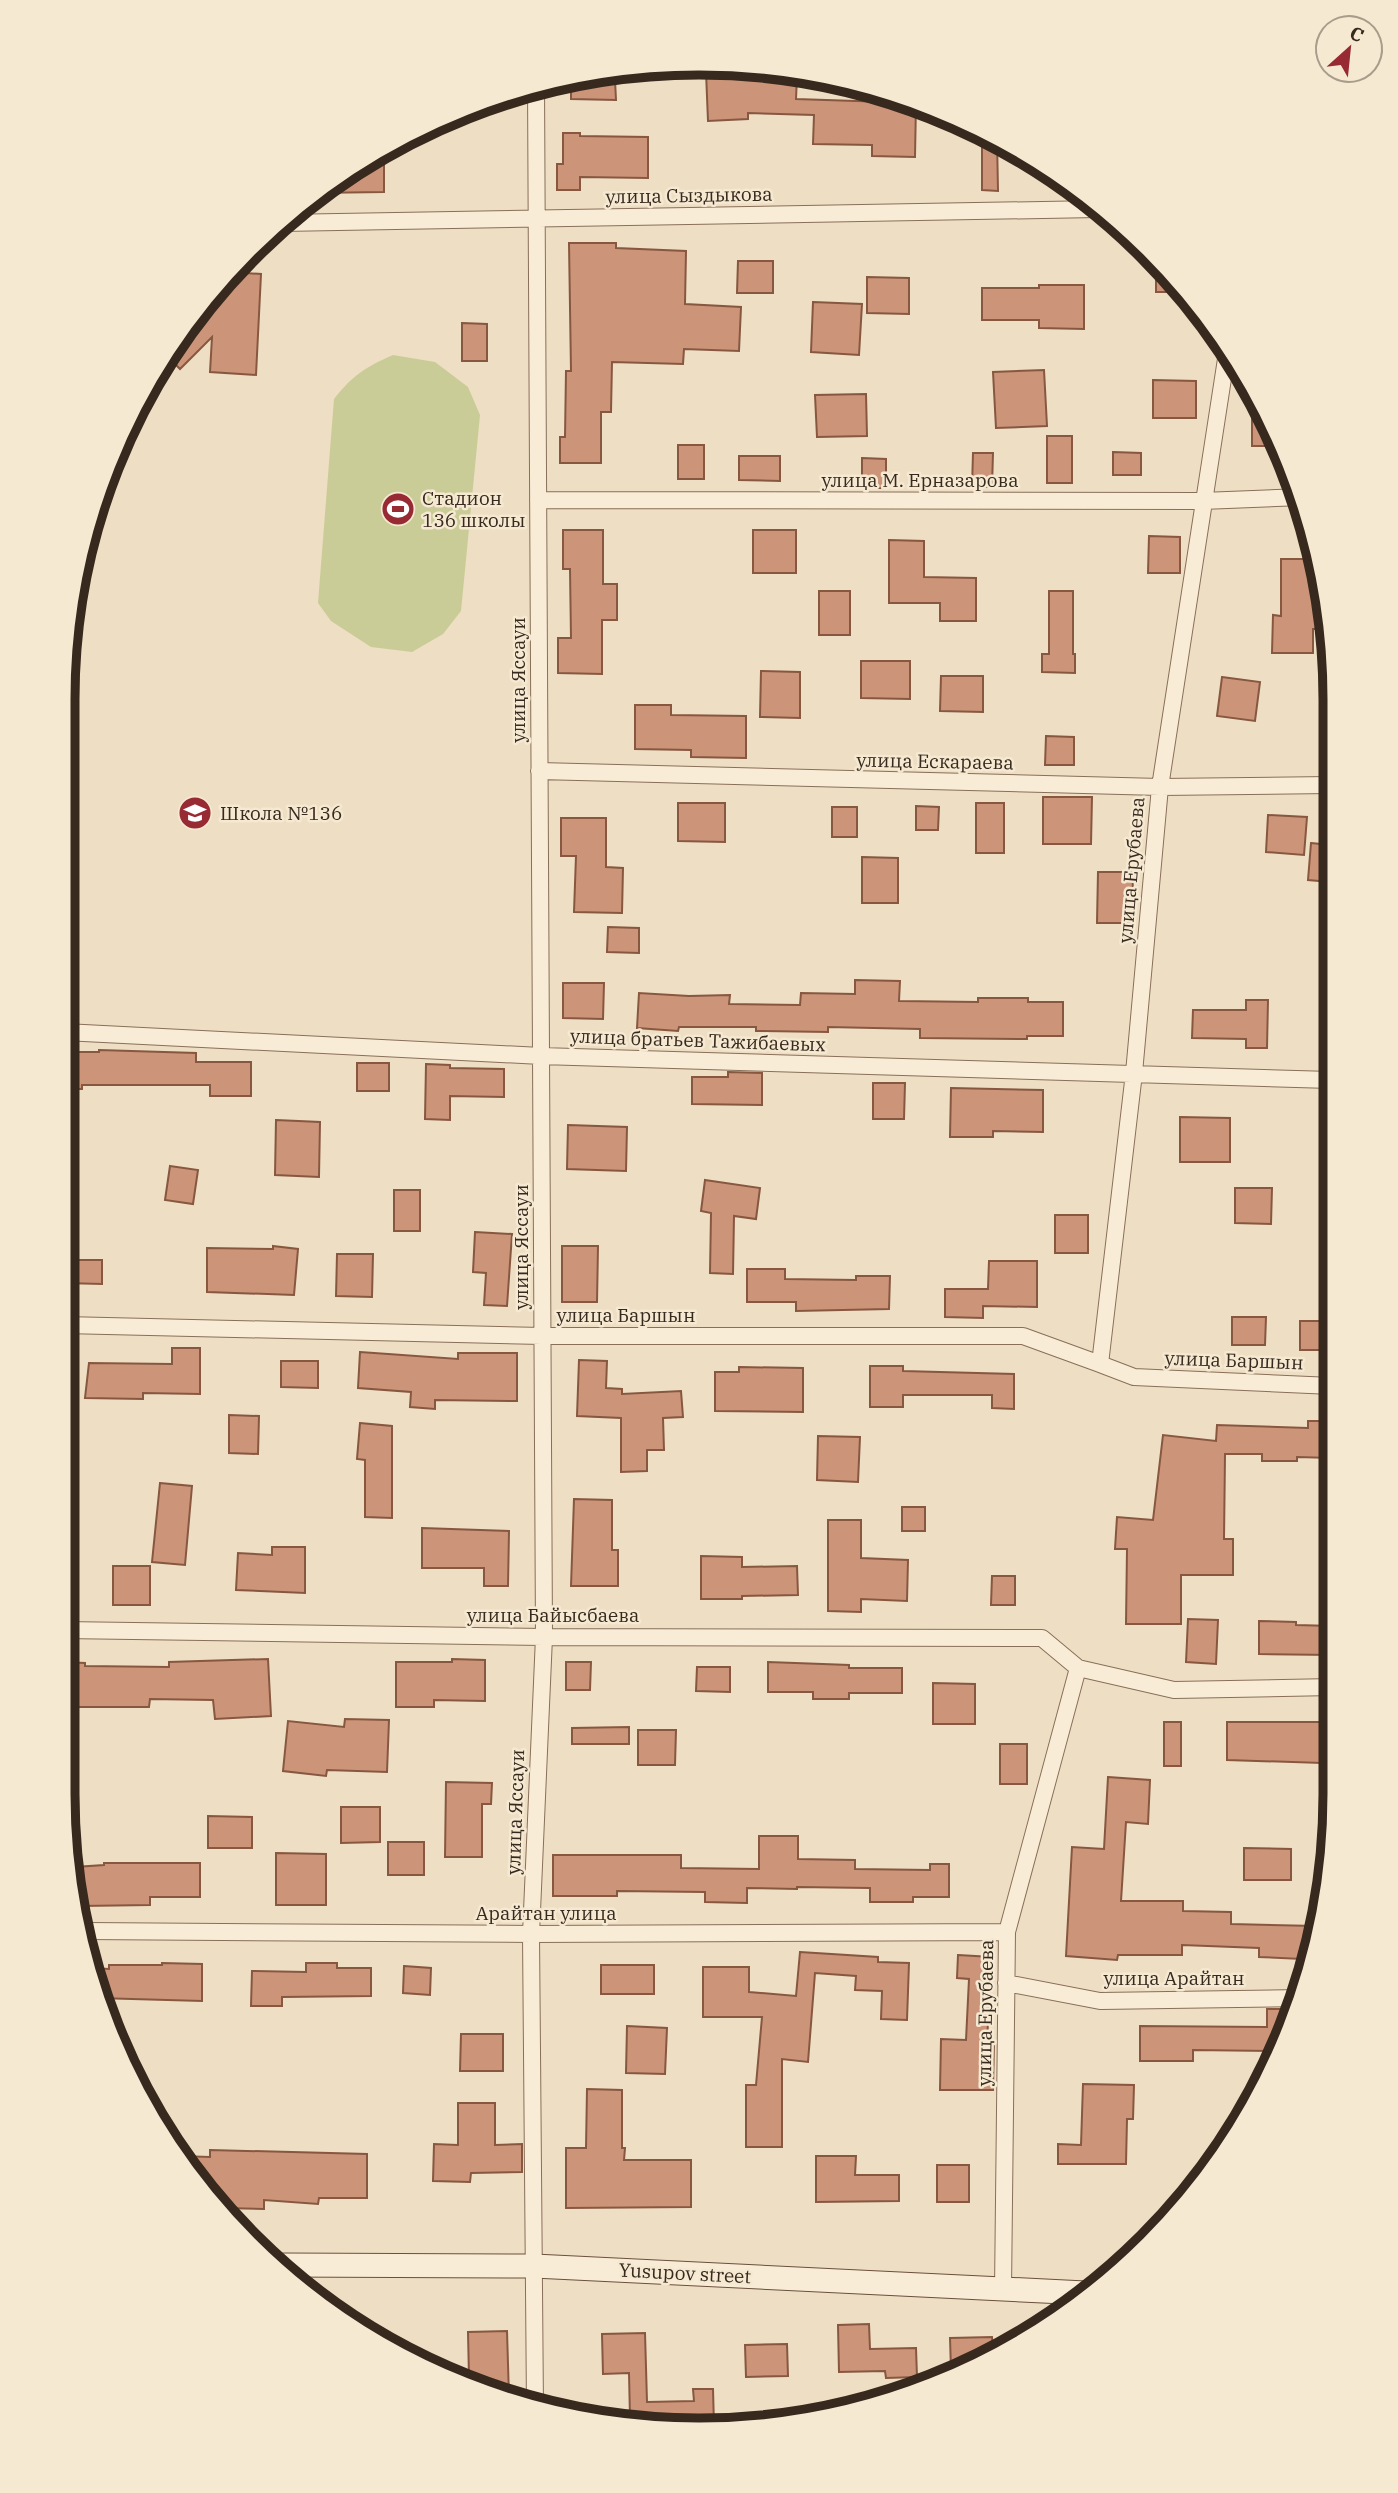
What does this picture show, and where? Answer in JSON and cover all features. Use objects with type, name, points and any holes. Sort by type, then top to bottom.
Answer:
[{"type":"street","name":"улица Яссауи","points":[[535,2395],[531,1934],[544,1637],[536,98]]},
{"type":"street","name":"улица Сыздыкова","points":[[297,223],[1085,209]]},
{"type":"street","name":"улица Ерубаева","points":[[1100,1364],[1134,1073],[1160,787],[1225,364]]},
{"type":"street","name":"улица М. Ерназарова","points":[[538,500],[1202,501],[1290,498]]},
{"type":"street","name":"улица Ескараева","points":[[539,771],[1160,787],[1323,785]]},
{"type":"street","name":"улица братьев Тажибаевых","points":[[75,1033],[541,1056],[1323,1080]]},
{"type":"street","name":"улица Баршын","points":[[75,1325],[542,1336],[1023,1336],[1135,1377],[1323,1386]]},
{"type":"street","name":"улица Байысбаева","points":[[75,1630],[544,1637],[1042,1638],[1078,1668]]},
{"type":"street","name":"улица Ерубаева","points":[[1003,2290],[1007,1932],[1078,1668]]},
{"type":"street","points":[[1078,1668],[1174,1690],[1323,1687]]},
{"type":"street","name":"Арайтан улица","points":[[91,1931],[531,1934],[1007,1932]]},
{"type":"street","name":"улица Арайтан","points":[[1006,1983],[1100,2001],[1289,1997]]},
{"type":"street","name":"Yusupov street","points":[[290,2265],[534,2266],[1074,2293]]},
{"type":"green space","name":"Стадион 136 школы","points":[[393,355],[435,362],[468,387],[480,415],[461,611],[443,634],[412,652],[371,647],[331,621],[318,603],[334,399],[360,373]]},
{"type":"building","points":[[706,75],[797,83],[796,99],[877,102],[916,114],[915,157],[872,156],[872,145],[813,144],[814,115],[748,113],[748,119],[708,121]]},
{"type":"building","points":[[615,81],[616,100],[571,99],[571,89]]},
{"type":"building","points":[[563,133],[580,133],[580,136],[648,137],[648,178],[580,177],[580,190],[557,190],[557,164],[563,164]]},
{"type":"building","points":[[982,144],[997,152],[998,191],[982,190]]},
{"type":"building","points":[[384,161],[384,192],[335,193]]},
{"type":"building","points":[[569,243],[616,243],[616,248],[686,251],[685,304],[741,307],[739,351],[684,349],[683,364],[612,362],[611,412],[601,412],[601,463],[560,463],[560,437],[565,437],[566,371],[571,371]]},
{"type":"building","points":[[738,261],[773,261],[773,293],[737,293]]},
{"type":"building","points":[[244,273],[261,274],[256,375],[210,372],[212,337],[180,369],[174,363],[180,352],[230,288]]},
{"type":"building","points":[[1156,275],[1171,292],[1156,292]]},
{"type":"building","points":[[867,277],[909,278],[909,314],[867,313]]},
{"type":"building","points":[[1039,285],[1084,285],[1084,329],[1039,328],[1039,320],[982,320],[982,288],[1039,288]]},
{"type":"building","points":[[813,302],[862,304],[859,355],[811,352]]},
{"type":"building","points":[[462,323],[487,324],[487,361],[462,361]]},
{"type":"building","points":[[1044,370],[1047,426],[996,428],[993,372]]},
{"type":"building","points":[[1153,380],[1196,381],[1196,418],[1153,418]]},
{"type":"building","points":[[866,394],[867,436],[817,437],[815,395]]},
{"type":"building","points":[[1252,412],[1269,446],[1252,446]]},
{"type":"building","points":[[1047,436],[1072,436],[1072,483],[1047,483]]},
{"type":"building","points":[[678,445],[704,445],[704,479],[678,479]]},
{"type":"building","points":[[1113,452],[1141,453],[1141,475],[1113,475]]},
{"type":"building","points":[[973,453],[993,453],[992,487],[972,487]]},
{"type":"building","points":[[739,456],[780,456],[780,481],[739,480]]},
{"type":"building","points":[[862,458],[886,459],[886,488],[862,488]]},
{"type":"building","points":[[563,530],[603,530],[603,584],[617,584],[617,620],[602,620],[602,674],[558,673],[558,638],[571,638],[570,569],[563,569]]},
{"type":"building","points":[[753,530],[796,530],[796,573],[753,573]]},
{"type":"building","points":[[1149,536],[1180,537],[1180,573],[1148,573]]},
{"type":"building","points":[[889,540],[924,541],[924,577],[976,578],[976,621],[940,621],[940,603],[889,603]]},
{"type":"building","points":[[1281,559],[1306,559],[1318,629],[1313,629],[1313,653],[1272,653],[1273,615],[1281,616]]},
{"type":"building","points":[[819,591],[850,591],[850,635],[819,635]]},
{"type":"building","points":[[1049,591],[1073,591],[1075,673],[1042,672],[1042,654],[1049,654]]},
{"type":"building","points":[[861,661],[910,661],[910,699],[861,698]]},
{"type":"building","points":[[761,671],[800,672],[800,718],[760,717]]},
{"type":"building","points":[[941,676],[983,676],[983,712],[940,711]]},
{"type":"building","points":[[1222,677],[1260,682],[1255,721],[1217,716]]},
{"type":"building","points":[[635,705],[671,705],[671,715],[746,716],[746,758],[691,757],[691,750],[635,749]]},
{"type":"building","points":[[1046,736],[1074,737],[1074,765],[1045,765]]},
{"type":"building","points":[[1043,797],[1092,797],[1091,844],[1043,844]]},
{"type":"building","points":[[678,803],[725,803],[725,842],[678,841]]},
{"type":"building","points":[[976,803],[1004,803],[1004,853],[976,853]]},
{"type":"building","points":[[916,806],[939,807],[938,830],[916,830]]},
{"type":"building","points":[[832,807],[857,807],[857,837],[832,837]]},
{"type":"building","points":[[1268,815],[1307,817],[1304,855],[1266,852]]},
{"type":"building","points":[[561,818],[606,818],[606,867],[623,868],[622,913],[574,912],[576,856],[561,856]]},
{"type":"building","points":[[1311,843],[1323,844],[1323,881],[1308,880]]},
{"type":"building","points":[[862,857],[898,858],[898,903],[862,903]]},
{"type":"building","points":[[1098,872],[1133,872],[1132,923],[1097,923]]},
{"type":"building","points":[[608,927],[639,928],[639,953],[607,952]]},
{"type":"building","points":[[855,980],[900,981],[899,1001],[978,1002],[978,998],[1028,998],[1028,1002],[1063,1002],[1063,1036],[1027,1036],[1027,1039],[920,1038],[920,1029],[828,1027],[828,1032],[756,1031],[756,1027],[679,1027],[678,1031],[637,1028],[639,993],[730,995],[729,1004],[800,1005],[801,993],[855,994]]},
{"type":"building","points":[[563,983],[604,983],[603,1019],[563,1018]]},
{"type":"building","points":[[1246,1000],[1268,1000],[1267,1048],[1246,1048],[1246,1039],[1192,1038],[1193,1010],[1246,1010]]},
{"type":"building","points":[[75,1052],[196,1053],[196,1062],[251,1062],[251,1096],[210,1096],[210,1085],[82,1085],[82,1089],[75,1089]]},
{"type":"building","points":[[357,1063],[389,1063],[389,1091],[357,1091]]},
{"type":"building","points":[[426,1064],[450,1065],[450,1068],[504,1069],[504,1097],[450,1096],[450,1120],[425,1119]]},
{"type":"building","points":[[728,1072],[762,1073],[762,1105],[692,1104],[692,1077],[728,1077]]},
{"type":"building","points":[[873,1083],[905,1083],[904,1119],[873,1119]]},
{"type":"building","points":[[951,1088],[1043,1090],[1043,1132],[993,1131],[993,1137],[950,1137]]},
{"type":"building","points":[[1180,1117],[1230,1118],[1230,1162],[1180,1162]]},
{"type":"building","points":[[276,1120],[320,1122],[319,1177],[275,1175]]},
{"type":"building","points":[[568,1125],[627,1127],[626,1171],[567,1169]]},
{"type":"building","points":[[170,1166],[198,1170],[193,1204],[165,1200]]},
{"type":"building","points":[[705,1180],[760,1188],[756,1219],[734,1216],[733,1274],[710,1273],[711,1213],[701,1211]]},
{"type":"building","points":[[1235,1188],[1272,1188],[1271,1224],[1235,1223]]},
{"type":"building","points":[[394,1190],[420,1190],[420,1231],[394,1231]]},
{"type":"building","points":[[1055,1215],[1088,1215],[1088,1253],[1055,1253]]},
{"type":"building","points":[[475,1232],[512,1234],[507,1306],[484,1305],[486,1273],[473,1272]]},
{"type":"building","points":[[273,1246],[298,1249],[294,1295],[207,1292],[207,1248],[273,1249]]},
{"type":"building","points":[[562,1246],[598,1246],[597,1302],[562,1302]]},
{"type":"building","points":[[337,1254],[373,1254],[372,1297],[336,1296]]},
{"type":"building","points":[[75,1260],[102,1260],[102,1284],[75,1283]]},
{"type":"building","points":[[989,1261],[1037,1261],[1037,1307],[983,1306],[983,1318],[945,1317],[945,1289],[988,1289]]},
{"type":"building","points":[[747,1269],[785,1269],[785,1279],[856,1280],[856,1276],[890,1276],[889,1309],[796,1311],[796,1302],[747,1302]]},
{"type":"building","points":[[1232,1317],[1266,1317],[1265,1345],[1232,1345]]},
{"type":"building","points":[[1300,1321],[1323,1321],[1323,1350],[1300,1350]]},
{"type":"building","points":[[172,1348],[200,1348],[200,1394],[143,1393],[143,1399],[85,1398],[89,1363],[172,1364]]},
{"type":"building","points":[[360,1352],[458,1359],[458,1353],[517,1353],[517,1401],[435,1400],[435,1409],[410,1407],[411,1392],[358,1388]]},
{"type":"building","points":[[579,1360],[607,1361],[606,1388],[622,1389],[622,1394],[681,1391],[683,1417],[663,1418],[664,1450],[647,1450],[647,1471],[621,1472],[621,1418],[577,1416]]},
{"type":"building","points":[[281,1361],[318,1361],[318,1388],[281,1387]]},
{"type":"building","points":[[870,1366],[903,1366],[903,1371],[1014,1374],[1014,1409],[992,1408],[992,1395],[903,1395],[903,1407],[870,1407]]},
{"type":"building","points":[[739,1367],[803,1368],[803,1412],[715,1411],[715,1372],[739,1372]]},
{"type":"building","points":[[229,1415],[259,1416],[258,1454],[229,1453]]},
{"type":"building","points":[[1308,1421],[1323,1421],[1323,1458],[1297,1457],[1297,1461],[1262,1461],[1262,1454],[1225,1454],[1224,1539],[1233,1539],[1233,1575],[1181,1575],[1181,1624],[1126,1624],[1127,1549],[1115,1549],[1117,1517],[1153,1520],[1163,1435],[1216,1441],[1217,1425],[1308,1428]]},
{"type":"building","points":[[360,1423],[392,1426],[392,1518],[365,1517],[365,1460],[357,1459]]},
{"type":"building","points":[[818,1436],[860,1437],[858,1482],[817,1480]]},
{"type":"building","points":[[160,1483],[192,1486],[185,1565],[152,1562]]},
{"type":"building","points":[[574,1499],[612,1500],[612,1550],[618,1550],[618,1586],[571,1586]]},
{"type":"building","points":[[902,1507],[925,1507],[925,1531],[902,1531]]},
{"type":"building","points":[[828,1520],[861,1520],[861,1558],[908,1560],[907,1601],[861,1599],[861,1612],[828,1611]]},
{"type":"building","points":[[422,1528],[509,1531],[508,1586],[484,1586],[484,1568],[422,1568]]},
{"type":"building","points":[[272,1547],[305,1547],[305,1593],[236,1590],[238,1553],[272,1555]]},
{"type":"building","points":[[701,1556],[742,1557],[742,1567],[797,1566],[798,1595],[701,1599]]},
{"type":"building","points":[[113,1566],[150,1566],[150,1605],[113,1605]]},
{"type":"building","points":[[992,1576],[1015,1576],[1015,1605],[991,1605]]},
{"type":"building","points":[[1188,1619],[1218,1620],[1216,1664],[1186,1662]]},
{"type":"building","points":[[1259,1621],[1323,1626],[1323,1655],[1259,1654]]},
{"type":"building","points":[[268,1659],[271,1716],[215,1719],[213,1700],[150,1699],[149,1707],[75,1707],[75,1663],[85,1663],[85,1666],[169,1667],[169,1662]]},
{"type":"building","points":[[452,1659],[485,1660],[485,1701],[434,1700],[434,1707],[396,1707],[396,1662],[452,1662]]},
{"type":"building","points":[[566,1662],[591,1662],[590,1690],[566,1690]]},
{"type":"building","points":[[768,1662],[849,1665],[849,1668],[902,1668],[902,1693],[849,1693],[849,1699],[813,1699],[813,1692],[768,1692]]},
{"type":"building","points":[[697,1667],[730,1667],[730,1692],[696,1691]]},
{"type":"building","points":[[933,1683],[975,1684],[975,1724],[933,1724]]},
{"type":"building","points":[[345,1719],[389,1720],[387,1772],[327,1770],[326,1776],[283,1771],[288,1721],[344,1727]]},
{"type":"building","points":[[1164,1722],[1181,1722],[1181,1766],[1164,1766]]},
{"type":"building","points":[[1227,1722],[1322,1722],[1322,1763],[1227,1760]]},
{"type":"building","points":[[629,1727],[629,1744],[572,1744],[572,1728]]},
{"type":"building","points":[[638,1730],[676,1730],[675,1765],[638,1765]]},
{"type":"building","points":[[1000,1744],[1027,1744],[1027,1784],[1000,1784]]},
{"type":"building","points":[[1108,1777],[1150,1780],[1148,1824],[1126,1822],[1121,1901],[1183,1901],[1183,1911],[1231,1912],[1231,1924],[1308,1926],[1300,1959],[1259,1957],[1259,1948],[1182,1945],[1182,1955],[1118,1955],[1117,1960],[1066,1956],[1072,1847],[1104,1849]]},
{"type":"building","points":[[446,1782],[492,1783],[491,1804],[482,1804],[482,1857],[445,1857]]},
{"type":"building","points":[[341,1807],[380,1807],[380,1842],[341,1843]]},
{"type":"building","points":[[208,1816],[252,1817],[252,1848],[208,1848]]},
{"type":"building","points":[[759,1836],[798,1836],[798,1859],[855,1860],[855,1869],[930,1870],[930,1864],[949,1864],[949,1897],[913,1897],[913,1902],[870,1902],[870,1888],[797,1887],[747,1888],[747,1903],[705,1902],[705,1892],[617,1891],[617,1896],[553,1896],[553,1855],[681,1855],[681,1868],[759,1869]]},
{"type":"building","points":[[388,1842],[424,1842],[424,1875],[388,1875]]},
{"type":"building","points":[[1244,1848],[1291,1849],[1291,1880],[1244,1880]]},
{"type":"building","points":[[276,1853],[326,1854],[326,1905],[276,1905]]},
{"type":"building","points":[[200,1863],[200,1897],[150,1897],[150,1905],[86,1906],[80,1867]]},
{"type":"building","points":[[800,1952],[878,1957],[878,1962],[909,1963],[907,2020],[881,2019],[882,1991],[855,1990],[856,1976],[815,1973],[808,2062],[782,2059],[782,2147],[746,2147],[746,2085],[756,2085],[762,2017],[703,2017],[703,1967],[749,1967],[749,1992],[796,1996]]},
{"type":"building","points":[[958,1955],[992,1957],[987,2040],[994,2040],[993,2090],[940,2090],[941,2039],[966,2040],[969,1979],[957,1978]]},
{"type":"building","points":[[306,1963],[337,1963],[337,1968],[371,1968],[371,1996],[282,1997],[282,2006],[251,2006],[252,1971],[306,1972]]},
{"type":"building","points":[[202,1964],[202,2001],[110,1998],[101,1969],[109,1969],[109,1965]]},
{"type":"building","points":[[601,1965],[654,1965],[654,1994],[601,1994]]},
{"type":"building","points":[[404,1966],[431,1968],[430,1995],[403,1993]]},
{"type":"building","points":[[1267,2009],[1284,2009],[1267,2051],[1193,2050],[1193,2061],[1140,2061],[1140,2026],[1267,2027]]},
{"type":"building","points":[[627,2026],[667,2028],[665,2074],[626,2073]]},
{"type":"building","points":[[461,2034],[503,2034],[503,2071],[460,2071]]},
{"type":"building","points":[[1083,2084],[1134,2085],[1133,2119],[1127,2119],[1126,2164],[1058,2164],[1058,2144],[1081,2145]]},
{"type":"building","points":[[587,2089],[622,2090],[624,2160],[691,2160],[691,2207],[566,2208],[566,2148],[586,2148]]},
{"type":"building","points":[[458,2103],[495,2103],[495,2145],[522,2144],[522,2172],[471,2173],[470,2182],[433,2181],[434,2144],[458,2145]]},
{"type":"building","points":[[210,2150],[367,2154],[367,2198],[319,2198],[318,2204],[264,2200],[264,2209],[233,2208],[191,2156],[210,2157]]},
{"type":"building","points":[[816,2156],[856,2156],[855,2175],[899,2175],[899,2201],[816,2202]]},
{"type":"building","points":[[937,2165],[969,2165],[969,2202],[937,2202]]},
{"type":"building","points":[[869,2324],[870,2349],[916,2348],[917,2377],[886,2378],[885,2371],[839,2372],[838,2325]]},
{"type":"building","points":[[507,2331],[509,2388],[469,2373],[468,2332]]},
{"type":"building","points":[[645,2333],[647,2402],[694,2401],[693,2389],[713,2389],[714,2417],[630,2413],[629,2373],[603,2374],[602,2334]]},
{"type":"building","points":[[992,2337],[993,2344],[951,2364],[950,2338]]},
{"type":"building","points":[[787,2344],[788,2376],[746,2377],[745,2345]]},
{"type":"place","name":"Стадион 136 школы","points":[[398,509]]},
{"type":"place","name":"Школа №136","points":[[195,813]]}]
